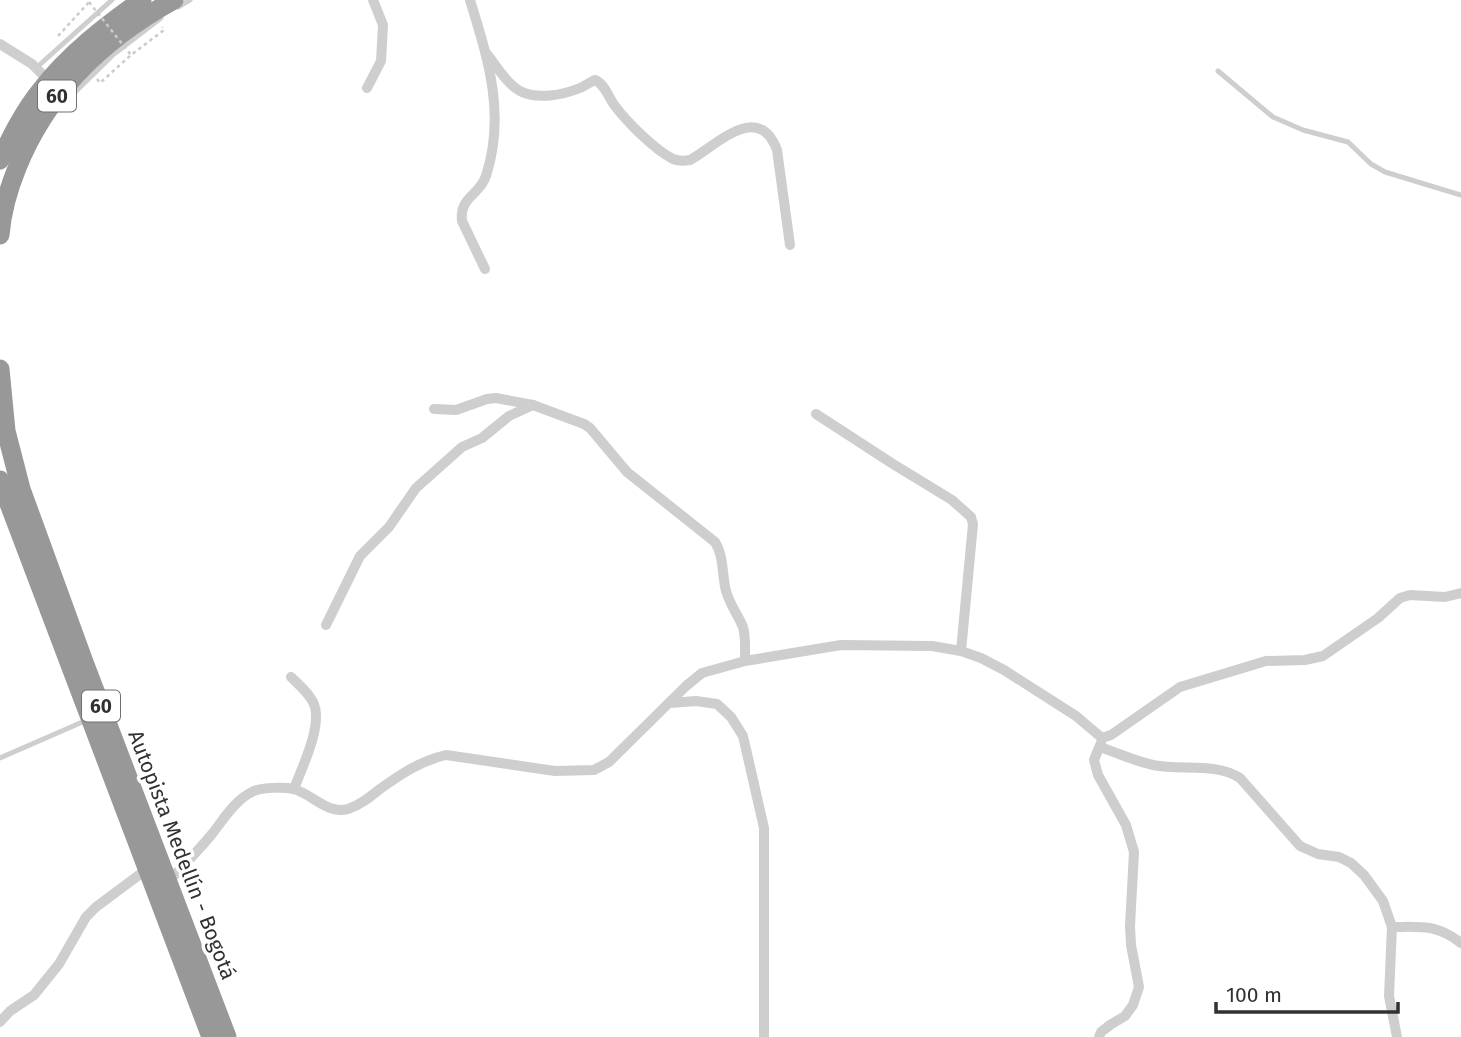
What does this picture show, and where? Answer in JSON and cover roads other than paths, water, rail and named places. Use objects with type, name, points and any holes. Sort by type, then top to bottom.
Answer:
[{"type":"highway","name":"60","points":[[0,160],[42,74],[142,0]]},
{"type":"highway","name":"60","points":[[0,235],[1,214],[22,155],[39,123],[62,90],[96,55],[141,19],[172,8]]},
{"type":"highway","name":"Autopista Medellín - Bogotá","points":[[0,369],[6,432],[21,489],[84,662],[228,1037]]},
{"type":"highway","name":"Autopista Medellín - Bogotá","points":[[0,480],[211,1037]]},
{"type":"street","points":[[367,88],[381,61],[383,24],[373,0]]},
{"type":"street","points":[[470,0],[486,53],[496,103],[494,139],[486,177],[463,206],[461,214],[485,270]]},
{"type":"street","points":[[0,44],[42,74]]},
{"type":"street","points":[[486,53],[520,91],[534,95],[553,95],[580,88],[595,80],[601,82],[613,104],[628,122],[673,159],[690,160],[736,130],[758,128],[766,131],[777,150],[790,245]]},
{"type":"street","points":[[434,410],[456,410],[487,399],[509,399],[533,405],[590,428],[627,472],[719,548],[730,604],[742,625],[745,638],[745,661]]},
{"type":"street","points":[[326,625],[360,556],[389,527],[416,488],[462,447],[482,438],[509,416],[533,405]]},
{"type":"street","points":[[816,414],[952,500],[971,517],[973,524],[961,651]]},
{"type":"street","points":[[1099,1037],[1101,1032],[1125,1016],[1133,1005],[1139,987],[1130,926],[1135,852],[1126,825],[1098,775],[1094,760],[1101,743],[1180,687],[1266,661],[1305,660],[1323,656],[1378,618],[1400,598],[1410,595],[1444,597],[1461,593]]},
{"type":"street","points":[[168,881],[243,798],[254,790],[294,789],[320,803],[345,810],[358,805],[406,771],[429,759],[446,755],[555,771],[594,770],[609,762],[702,673],[745,661],[841,645],[932,646],[961,651],[1004,670],[1076,716],[1101,743],[1128,759],[1156,766],[1229,771],[1240,778],[1300,846],[1351,863],[1364,875],[1383,901],[1392,926],[1389,996],[1397,1037]]},
{"type":"street","points":[[291,677],[309,695],[315,705],[316,717],[313,735],[294,789]]},
{"type":"street","points":[[670,703],[696,701],[718,704],[731,717],[743,736],[752,767],[764,828],[764,1037]]},
{"type":"street","points":[[0,1022],[10,1011],[34,995],[68,951],[77,930],[96,906],[147,869]]},
{"type":"street","points":[[1392,926],[1428,926],[1452,936],[1461,943]]},
{"type":"lane","points":[[42,74],[112,0]]},
{"type":"lane","points":[[172,8],[190,0]]},
{"type":"lane","points":[[1218,71],[1273,117],[1303,130],[1348,142],[1371,164],[1385,172],[1461,195]]},
{"type":"lane","points":[[0,758],[90,718]]}]
